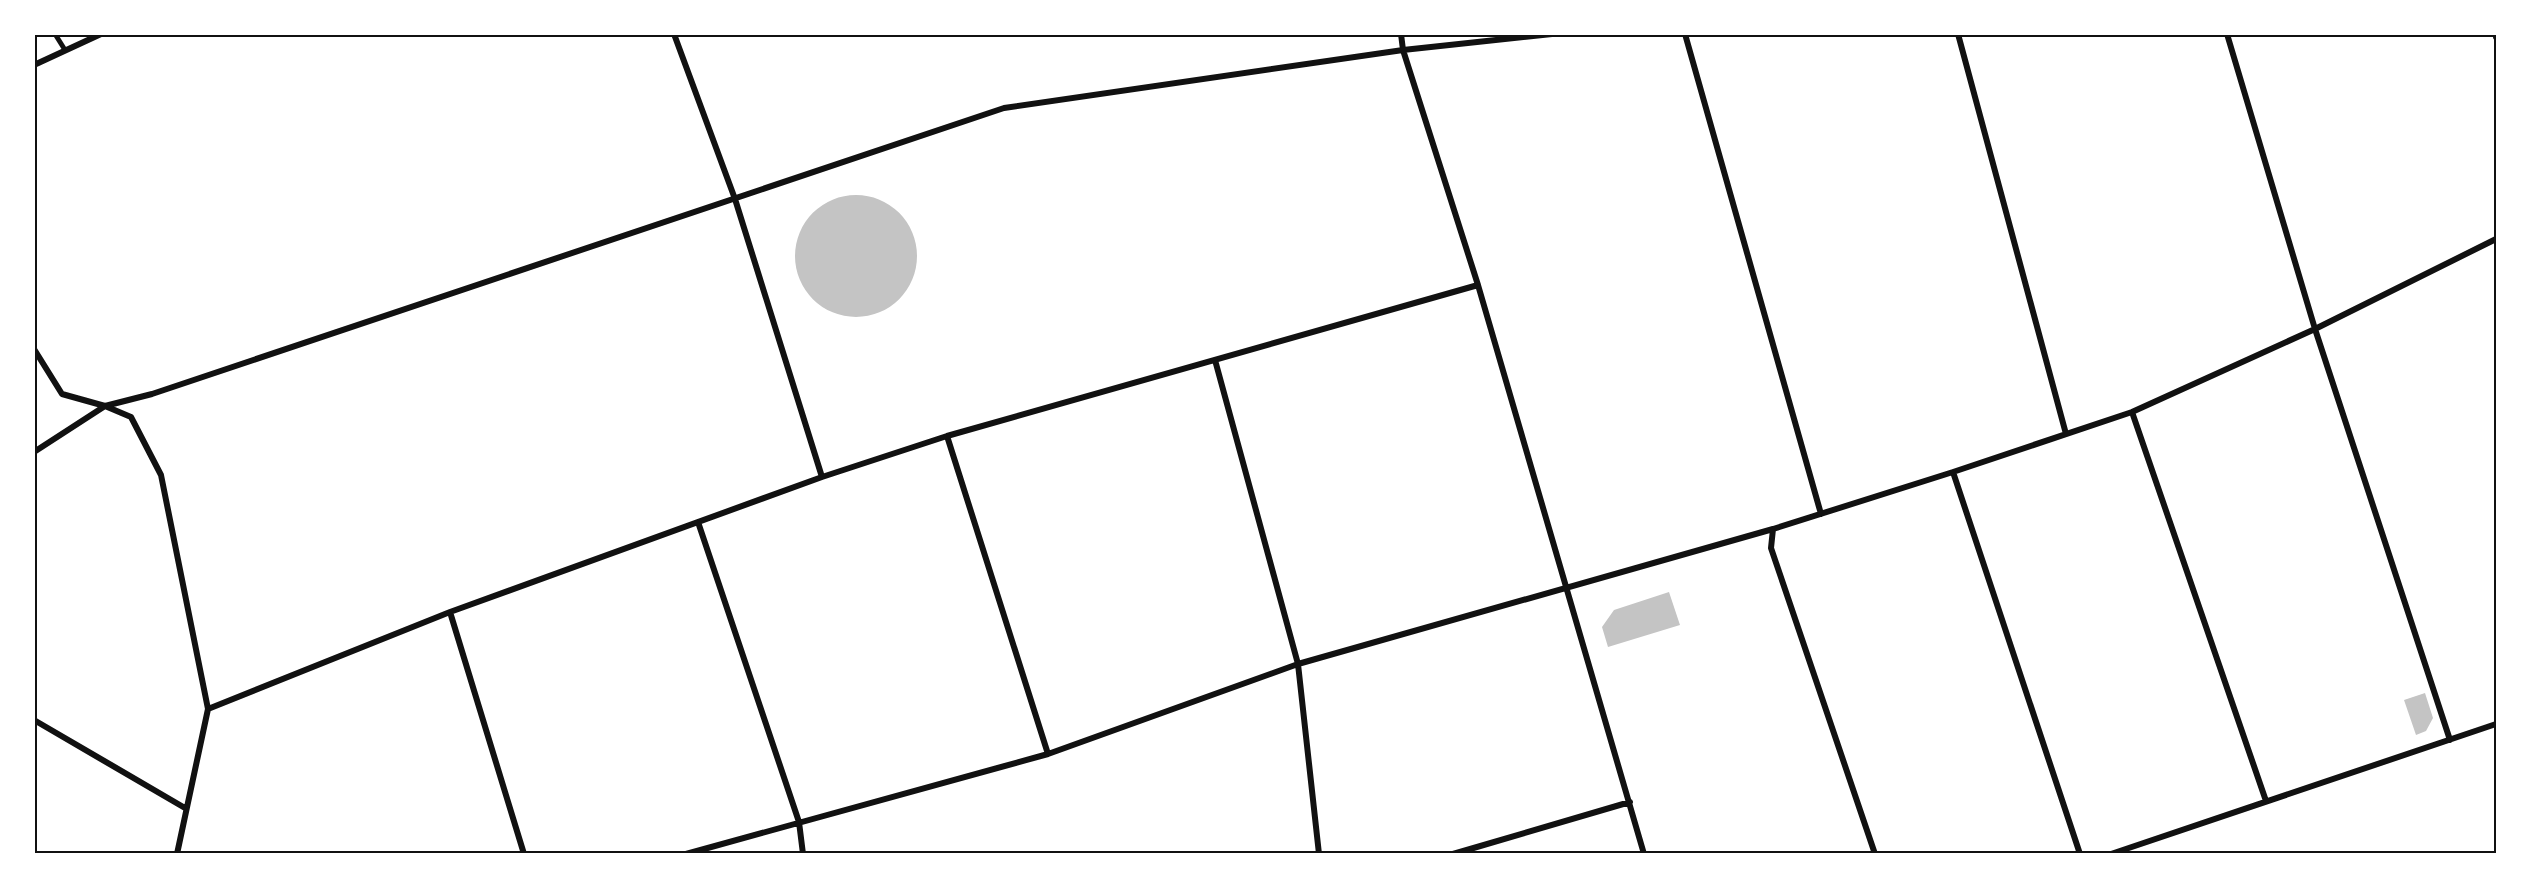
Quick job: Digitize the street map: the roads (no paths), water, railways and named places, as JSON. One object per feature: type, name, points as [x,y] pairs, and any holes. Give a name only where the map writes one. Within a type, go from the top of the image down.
[{"type":"street","points":[[55,34],[65,50]]},
{"type":"street","points":[[34,65],[101,34]]},
{"type":"street","points":[[674,34],[735,199],[822,477]]},
{"type":"street","points":[[1401,34],[1403,50],[1478,285],[1644,854]]},
{"type":"street","points":[[34,452],[105,406],[152,394],[1004,108],[1403,50],[1552,34]]},
{"type":"street","points":[[1685,34],[1821,514]]},
{"type":"street","points":[[1958,34],[2066,434]]},
{"type":"street","points":[[2227,34],[2315,329],[2450,740]]},
{"type":"street","points":[[686,854],[1048,754],[1298,664],[1773,529],[2132,412],[2315,329],[2496,239]]},
{"type":"street","points":[[208,710],[450,612],[822,477],[948,436],[1478,285]]},
{"type":"street","points":[[34,350],[62,394],[105,406],[131,417],[161,475],[208,710],[185,808],[177,854]]},
{"type":"street","points":[[1215,360],[1298,664],[1319,854]]},
{"type":"street","points":[[2132,412],[2266,801]]},
{"type":"street","points":[[948,436],[1048,754]]},
{"type":"street","points":[[1953,472],[2080,854]]},
{"type":"street","points":[[698,522],[799,822],[803,854]]},
{"type":"street","points":[[1773,529],[1771,548],[1875,854]]},
{"type":"street","points":[[450,612],[524,854]]},
{"type":"street","points":[[34,720],[185,808]]},
{"type":"street","points":[[2111,854],[2496,724]]},
{"type":"street","points":[[1453,854],[1630,802]]}]
